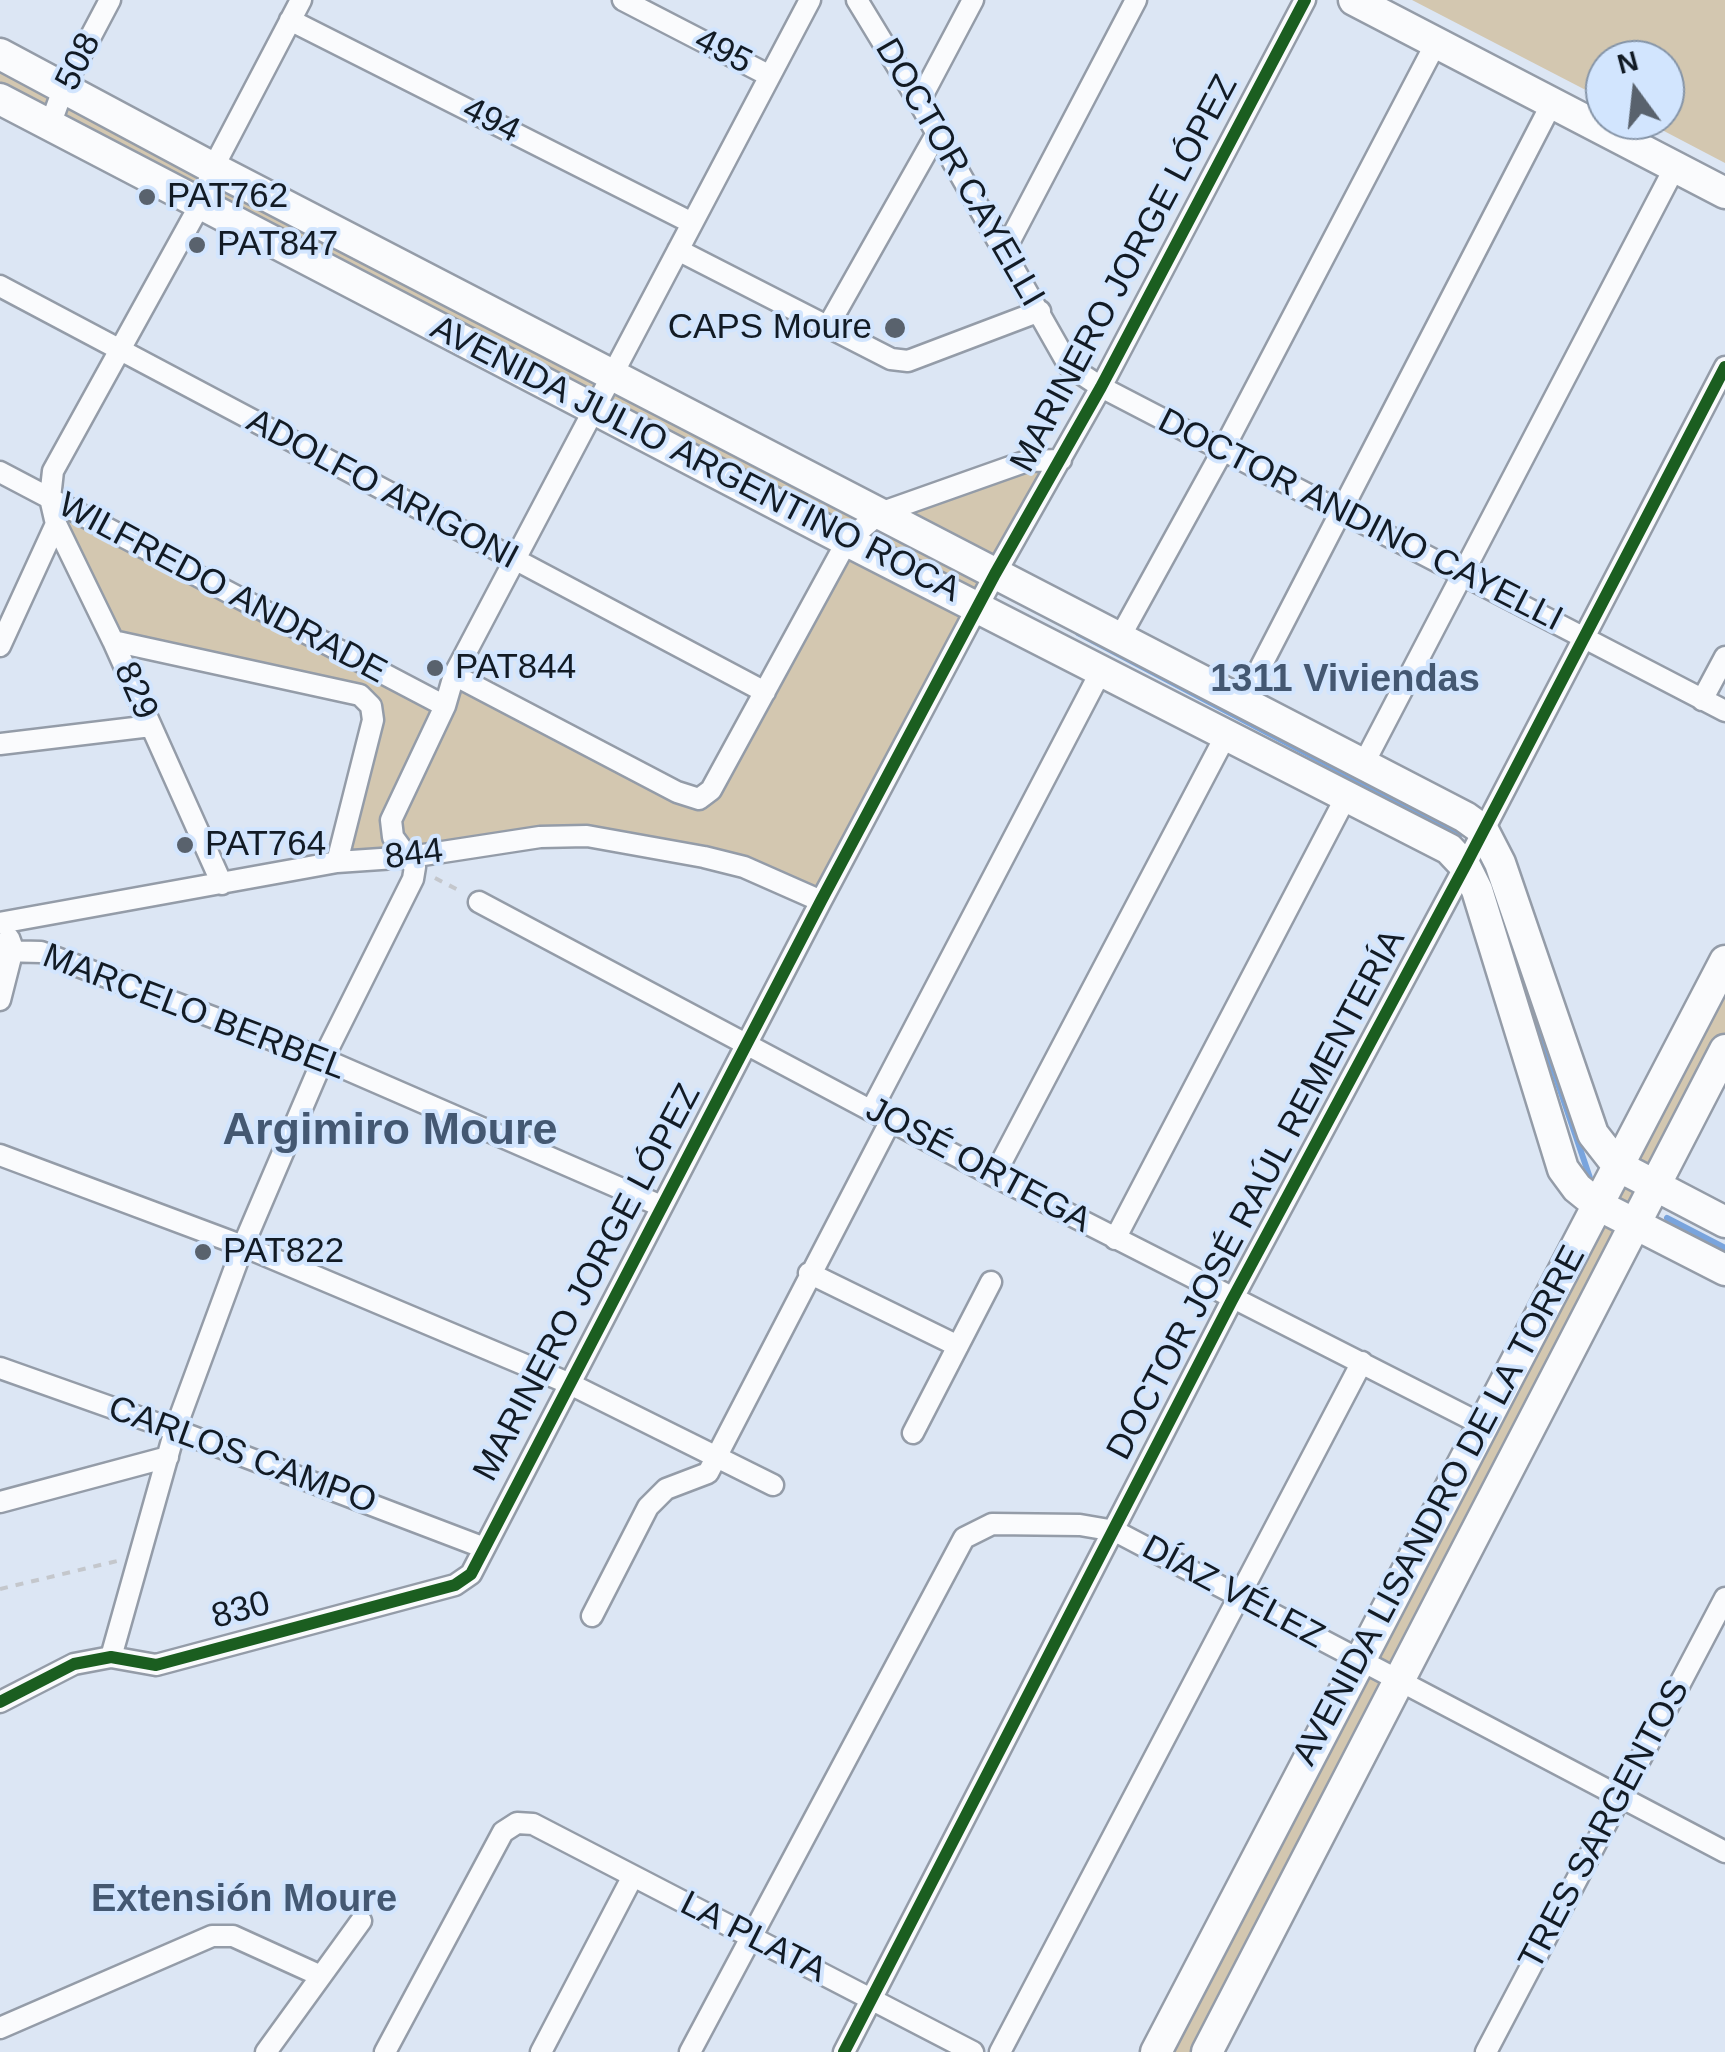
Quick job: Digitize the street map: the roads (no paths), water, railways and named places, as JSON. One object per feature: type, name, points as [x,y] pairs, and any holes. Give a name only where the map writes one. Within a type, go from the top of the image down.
[{"type":"main road","points":[[1354,0],[1725,193]]},
{"type":"main road","name":"AVENIDA JULIO ARGENTINO ROCA","points":[[0,54],[1364,763],[1465,816],[1483,830]]},
{"type":"main road","name":"AVENIDA JULIO ARGENTINO ROCA","points":[[0,99],[847,542],[1449,849],[1465,866]]},
{"type":"main road","points":[[1483,830],[1500,863],[1594,1134],[1618,1166],[1725,1222]]},
{"type":"main road","points":[[1465,866],[1477,890],[1563,1169],[1577,1188],[1598,1205],[1725,1270]]},
{"type":"main road","name":"AVENIDA LISANDRO DE LA TORRE","points":[[1156,2052],[1725,961]]},
{"type":"main road","name":"AVENIDA LISANDRO DE LA TORRE","points":[[1206,2052],[1725,1050]]},
{"type":"street","name":"508","points":[[50,125],[64,88],[110,0]]},
{"type":"street","points":[[50,498],[54,471],[201,203],[213,168],[300,0]]},
{"type":"street","name":"495","points":[[623,0],[770,76]]},
{"type":"street","points":[[111,1657],[176,1430],[243,1246],[323,1060],[412,879],[413,862],[393,837],[391,820],[445,706],[454,675],[810,0]]},
{"type":"street","name":"DOCTOR CAYELLI","points":[[857,0],[920,102],[1069,366],[1101,387]]},
{"type":"street","points":[[920,102],[973,0]]},
{"type":"street","points":[[1004,250],[1136,0]]},
{"type":"street","name":"MARINERO JORGE LÓPEZ","points":[[482,1547],[821,901],[995,574],[1101,387],[1305,0]]},
{"type":"street","name":"494","points":[[290,20],[692,223]]},
{"type":"street","points":[[1120,637],[1223,450],[1436,43]]},
{"type":"street","points":[[1244,701],[1552,103]]},
{"type":"street","points":[[828,326],[937,133]]},
{"type":"street","points":[[1364,763],[1675,167]]},
{"type":"street","points":[[678,250],[891,359],[908,361],[1040,311]]},
{"type":"street","name":"ADOLFO ARIGONI","points":[[0,286],[765,692]]},
{"type":"street","name":"DOCTOR JOSÉ RAÚL REMENTERÍA","points":[[844,2052],[1232,1300],[1465,866],[1725,367]]},
{"type":"street","name":"DOCTOR ANDINO CAYELLI","points":[[1101,387],[1725,712]]},
{"type":"street","points":[[454,675],[677,792],[699,799],[711,790],[847,542],[880,513],[1027,461],[1061,460]]},
{"type":"street","name":"WILFREDO ANDRADE","points":[[0,472],[445,706]]},
{"type":"street","name":"829","points":[[50,498],[56,524],[113,640],[222,884]]},
{"type":"street","points":[[0,646],[56,524]]},
{"type":"street","points":[[113,640],[360,695],[371,706],[373,720],[337,862]]},
{"type":"street","points":[[1702,700],[1725,656]]},
{"type":"street","points":[[872,1108],[1101,671]]},
{"type":"street","points":[[0,744],[151,726]]},
{"type":"street","points":[[994,1176],[1226,735]]},
{"type":"street","points":[[1115,1239],[1346,796]]},
{"type":"street","name":"844","points":[[2,922],[337,862],[413,862],[540,837],[587,836],[744,866],[821,901]]},
{"type":"street","name":"JOSÉ ORTEGA","points":[[479,902],[1232,1300],[1481,1424]]},
{"type":"street","points":[[0,1000],[7,950],[2,922]]},
{"type":"street","name":"MARCELO BERBEL","points":[[7,950],[41,952],[323,1060],[661,1206]]},
{"type":"street","points":[[592,1616],[648,1507],[666,1489],[708,1474],[891,1120]]},
{"type":"street","points":[[0,1154],[243,1246],[568,1383],[773,1485]]},
{"type":"street","points":[[810,1273],[958,1346]]},
{"type":"street","points":[[913,1433],[991,1282]]},
{"type":"street","points":[[1000,2052],[1362,1362]]},
{"type":"street","name":"CARLOS CAMPO","points":[[0,1368],[176,1430],[482,1547]]},
{"type":"street","points":[[0,1502],[168,1456]]},
{"type":"street","name":"DÍAZ VÉLEZ","points":[[750,1937],[964,1538],[992,1524],[1080,1526],[1115,1531],[1725,1852]]},
{"type":"street","name":"830","points":[[0,1702],[74,1664],[111,1657],[156,1665],[454,1585],[471,1574],[482,1547]]},
{"type":"street","name":"TRES SARGENTOS","points":[[1486,2052],[1725,1598]]},
{"type":"street","name":"LA PLATA","points":[[385,2052],[503,1832],[517,1823],[533,1824],[973,2052]]},
{"type":"street","points":[[541,2052],[633,1876]]},
{"type":"street","points":[[266,2052],[360,1921]]},
{"type":"street","points":[[0,2028],[212,1936],[234,1936],[321,1976]]},
{"type":"street","points":[[690,2052],[750,1937]]},
{"type":"waterway","points":[[1078,633],[1460,834]]},
{"type":"waterway","points":[[1482,861],[1490,883]]},
{"type":"waterway","points":[[1497,904],[1590,1178]]},
{"type":"waterway","points":[[1667,1218],[1725,1248]]},
{"type":"place","name":"PAT762","points":[[147,197]]},
{"type":"place","name":"PAT847","points":[[197,245]]},
{"type":"place","name":"CAPS Moure","points":[[895,328]]},
{"type":"place","name":"PAT844","points":[[435,668]]},
{"type":"place","name":"PAT764","points":[[185,845]]},
{"type":"place","name":"PAT822","points":[[203,1252]]},
{"type":"district","name":"1311 Viviendas","points":[[1345,681]]},
{"type":"district","name":"Argimiro Moure","points":[[390,1132]]},
{"type":"district","name":"Extensión Moure","points":[[244,1901]]}]
